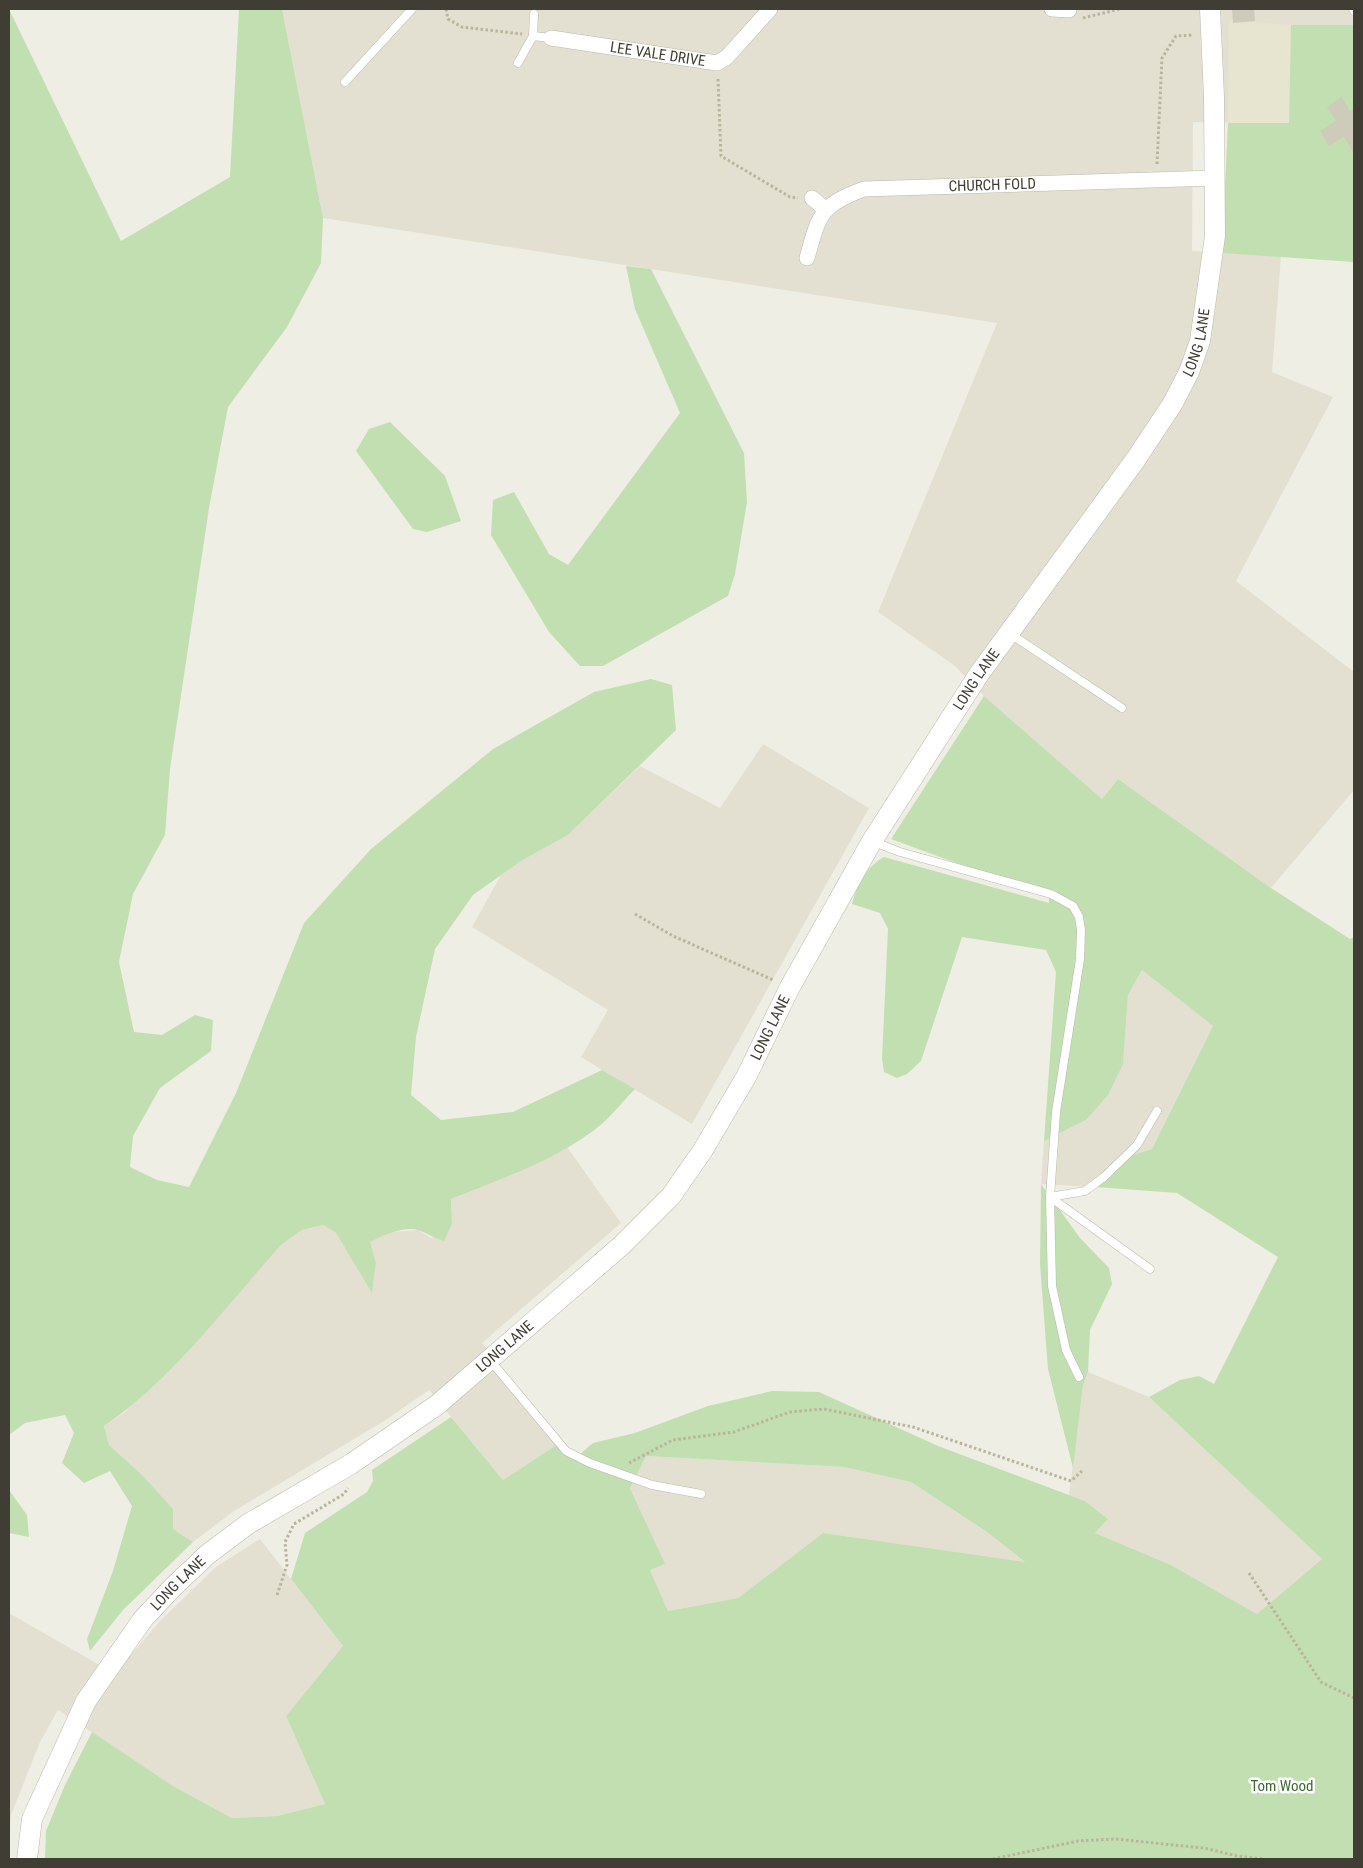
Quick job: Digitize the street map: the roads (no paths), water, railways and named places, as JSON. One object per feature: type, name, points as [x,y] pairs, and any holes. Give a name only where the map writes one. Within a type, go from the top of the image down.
[{"type":"street","name":"LEE VALE DRIVE","points":[[551,38],[717,63],[727,57],[770,9]]},
{"type":"street","points":[[1052,9],[1069,10]]},
{"type":"street","name":"LONG LANE","points":[[27,1859],[32,1819],[86,1701],[143,1619],[208,1554],[248,1524],[351,1464],[436,1405],[622,1245],[671,1196],[703,1150],[746,1077],[790,987],[872,841],[979,674],[1136,459],[1173,403],[1189,372],[1200,341],[1209,290],[1215,236],[1216,178],[1210,9]]},
{"type":"street","name":"CHURCH FOLD","points":[[825,209],[846,195],[864,189],[1216,178]]},
{"type":"street","points":[[807,258],[815,229],[825,209],[812,198]]},
{"type":"lane","points":[[345,82],[412,9]]},
{"type":"lane","points":[[518,63],[533,36],[534,14]]},
{"type":"lane","points":[[533,36],[551,38]]},
{"type":"lane","points":[[1009,632],[1122,708]]},
{"type":"lane","points":[[872,841],[900,852],[1051,894],[1073,906],[1079,917],[1080,959],[1056,1112],[1050,1197],[1052,1286],[1066,1350],[1079,1377]]},
{"type":"lane","points":[[1050,1197],[1085,1191],[1104,1177],[1137,1145],[1157,1111]]},
{"type":"lane","points":[[1050,1197],[1150,1269]]},
{"type":"lane","points":[[489,1359],[566,1451],[590,1463],[652,1485],[701,1494]]},
{"type":"park label","name":"Tom Wood","points":[[1282,1786]]}]
